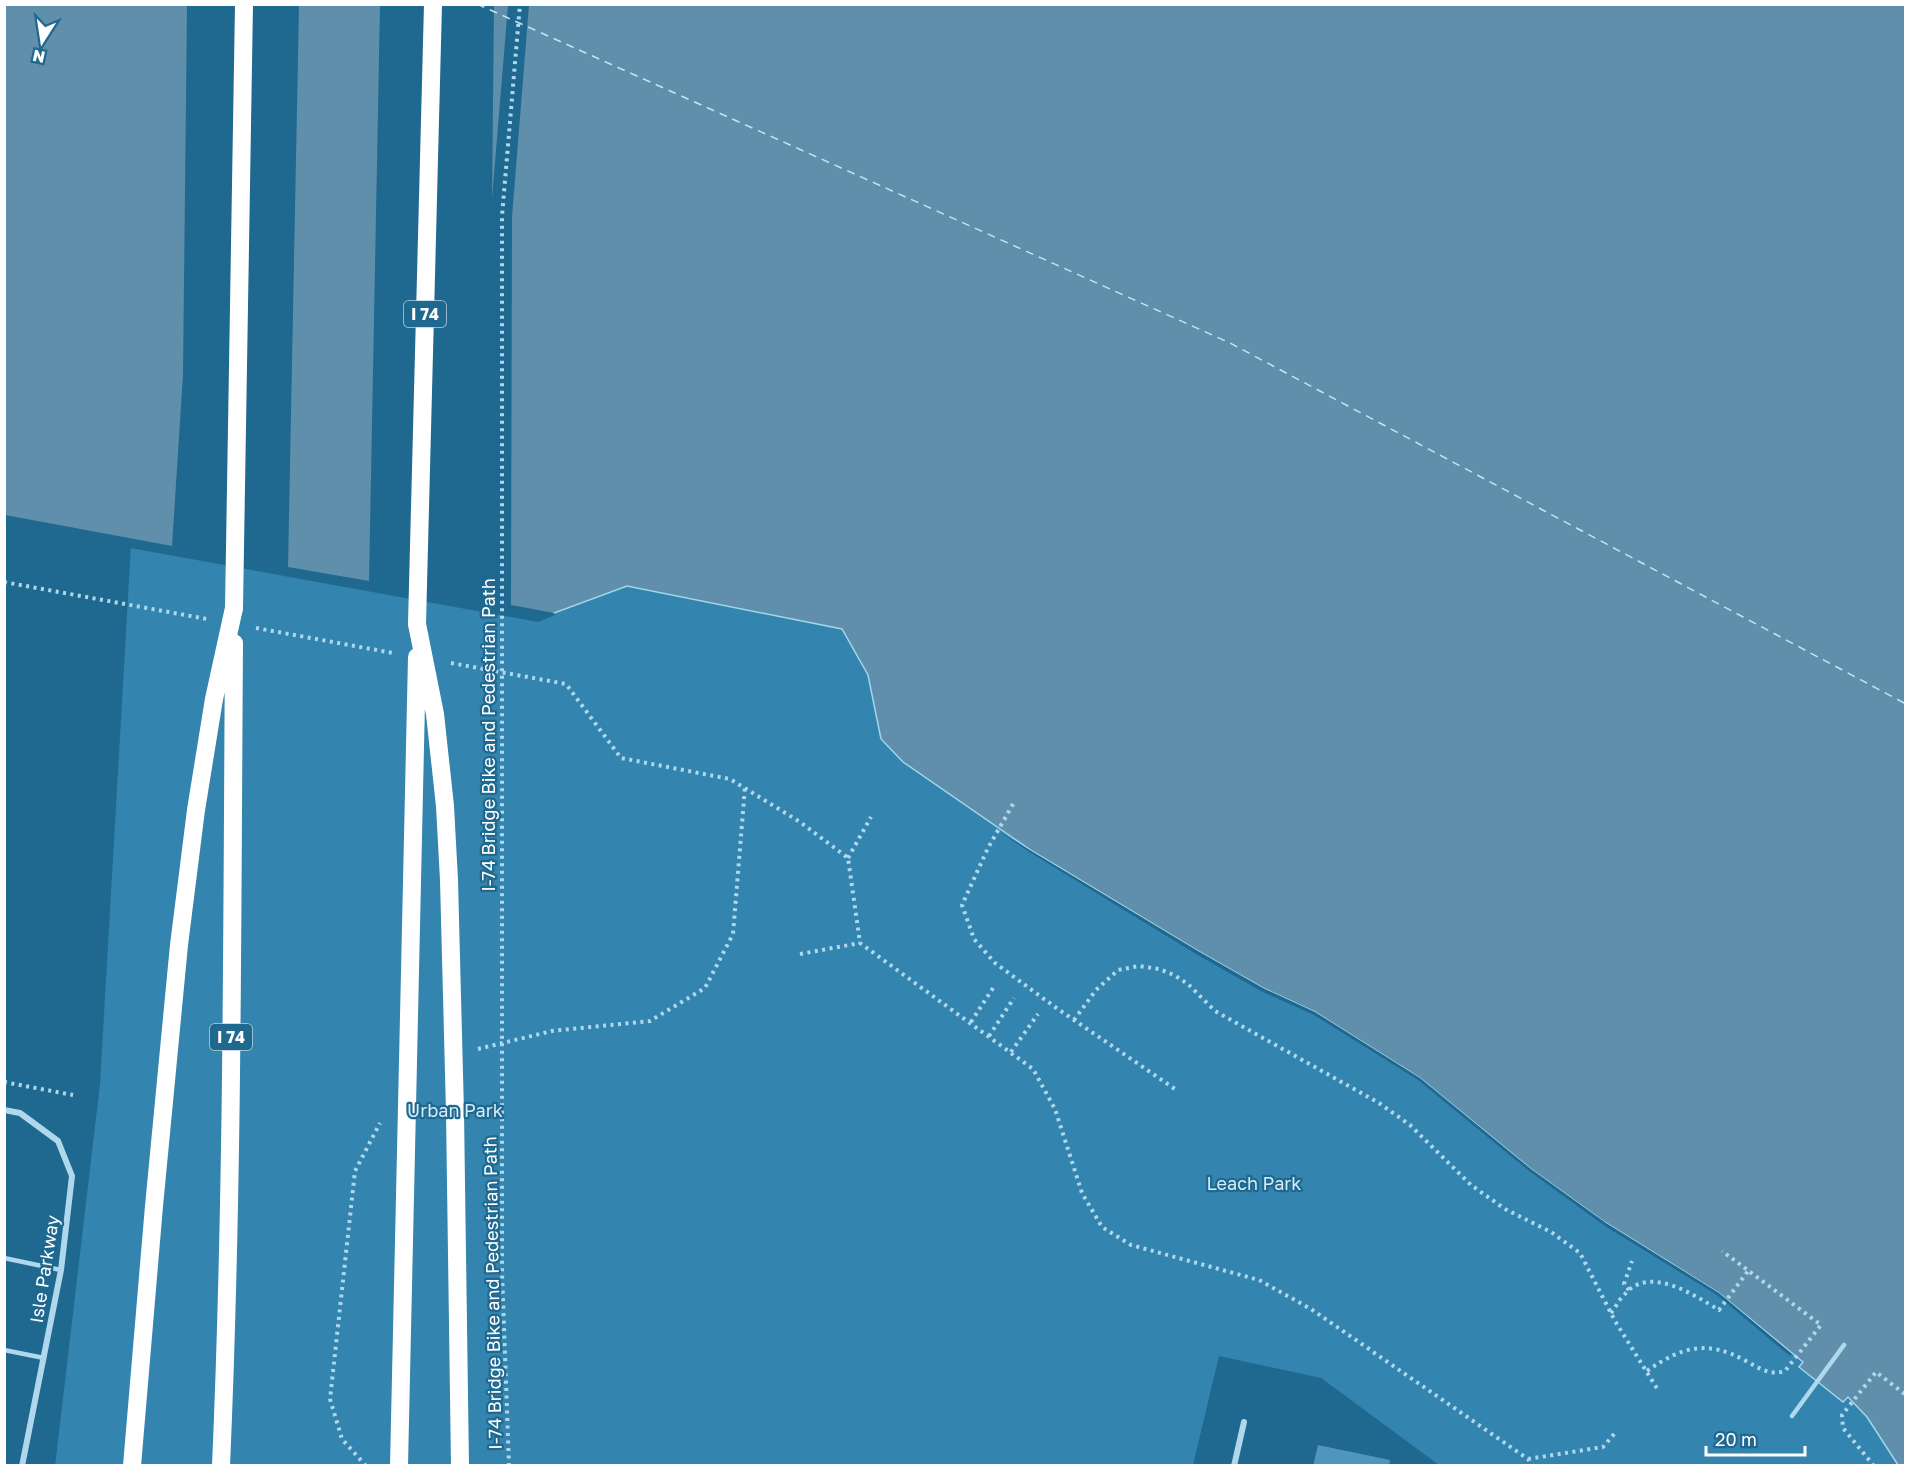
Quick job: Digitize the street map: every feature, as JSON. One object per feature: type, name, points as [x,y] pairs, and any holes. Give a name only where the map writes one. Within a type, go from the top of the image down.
[{"type":"highway","name":"I 74","points":[[221,1466],[230,1119],[234,608],[244,4]]},
{"type":"highway","name":"I 74","points":[[399,1466],[433,4]]},
{"type":"highway","points":[[132,1466],[154,1206],[182,922],[196,810],[214,699],[234,608]]},
{"type":"highway","points":[[417,624],[435,714],[445,806],[449,880],[455,1101],[460,1466]]},
{"type":"street","name":"Isle Parkway","points":[[4,1110],[20,1113],[58,1141],[72,1176],[61,1270],[22,1466]]},
{"type":"street","points":[[1234,1466],[1245,1422]]},
{"type":"lane","points":[[4,1258],[61,1270]]},
{"type":"lane","points":[[1792,1416],[1844,1345]]},
{"type":"lane","points":[[4,1350],[44,1358]]},
{"type":"path","name":"I-74 Bridge Bike and Pedestrian Path","points":[[509,1466],[502,1260],[501,216],[520,4]]},
{"type":"path","points":[[4,582],[215,620]]},
{"type":"path","points":[[250,627],[403,654]]},
{"type":"path","points":[[449,663],[567,684],[621,758],[730,779],[800,822],[848,858]]},
{"type":"path","points":[[473,1051],[552,1031],[650,1021],[705,988],[733,934],[745,787]]},
{"type":"path","points":[[1013,804],[988,848],[962,904],[974,939],[995,963],[1175,1089]]},
{"type":"path","points":[[860,943],[848,858],[872,817]]},
{"type":"path","points":[[800,954],[860,943],[1033,1069],[1055,1108],[1082,1193],[1102,1227],[1131,1245],[1259,1280],[1311,1309],[1528,1459],[1533,1466]]},
{"type":"path","points":[[1074,1020],[1096,990],[1118,970],[1139,966],[1159,969],[1188,984],[1215,1011],[1379,1103],[1410,1125],[1471,1185],[1505,1209],[1551,1232],[1580,1252],[1611,1313],[1658,1390]]},
{"type":"path","points":[[971,1022],[995,985]]},
{"type":"path","points":[[989,1036],[1014,998]]},
{"type":"path","points":[[1011,1052],[1038,1014]]},
{"type":"path","points":[[4,1082],[73,1095]]},
{"type":"path","points":[[366,1466],[342,1439],[330,1399],[355,1171],[384,1114]]},
{"type":"path","points":[[1646,1372],[1676,1353],[1702,1347],[1731,1353],[1777,1374],[1785,1371],[1821,1325],[1722,1251]]},
{"type":"path","points":[[1629,1290],[1624,1284],[1632,1261]]},
{"type":"path","points":[[1611,1313],[1625,1293],[1637,1285],[1648,1282],[1660,1283],[1695,1295],[1719,1310],[1748,1271]]},
{"type":"path","points":[[1874,1466],[1849,1438],[1843,1428],[1842,1416],[1876,1372],[1905,1395]]},
{"type":"path","points":[[1528,1459],[1603,1447],[1615,1432]]},
{"type":"green space","name":"Urban Park","points":[[131,545],[538,619],[627,586],[842,629],[868,675],[881,739],[903,762],[1032,851],[1068,872],[1014,764],[1662,1258],[1719,1293],[1803,1362],[1799,1367],[1843,1401],[1847,1396],[1867,1417],[1898,1465],[1439,1465],[1321,1378],[1219,1356],[1193,1465],[55,1466],[100,1084]]},
{"type":"shaded area","points":[[4,5],[1905,5],[1905,1465],[1898,1465],[1867,1417],[1848,1397],[1843,1402],[1799,1367],[1803,1362],[1719,1293],[1606,1223],[1531,1169],[1420,1078],[1315,1012],[1263,988],[1032,851],[903,762],[881,739],[868,675],[842,629],[627,586],[538,619],[5,522]]},
{"type":"pier","points":[[187,5],[299,5],[288,567],[369,581],[380,5],[494,5],[492,199],[508,5],[529,5],[512,217],[511,605],[555,615],[538,622],[4,525],[5,515],[172,546],[183,375]]},
{"type":"pier","points":[[998,831],[1198,951],[1263,988],[1315,1012],[1420,1078],[1531,1169],[1606,1223],[1719,1293],[1792,1354],[1790,1356],[1717,1295],[1605,1226],[1529,1171],[1418,1080],[1314,1015],[1261,991],[1196,954]]},
{"type":"building","points":[[1318,1445],[1390,1460],[1389,1466],[1313,1466]]},
{"type":"ferry route","points":[[477,4],[1230,343],[1906,704]]},
{"type":"park label","name":"Leach Park","points":[[1254,1183]]}]
